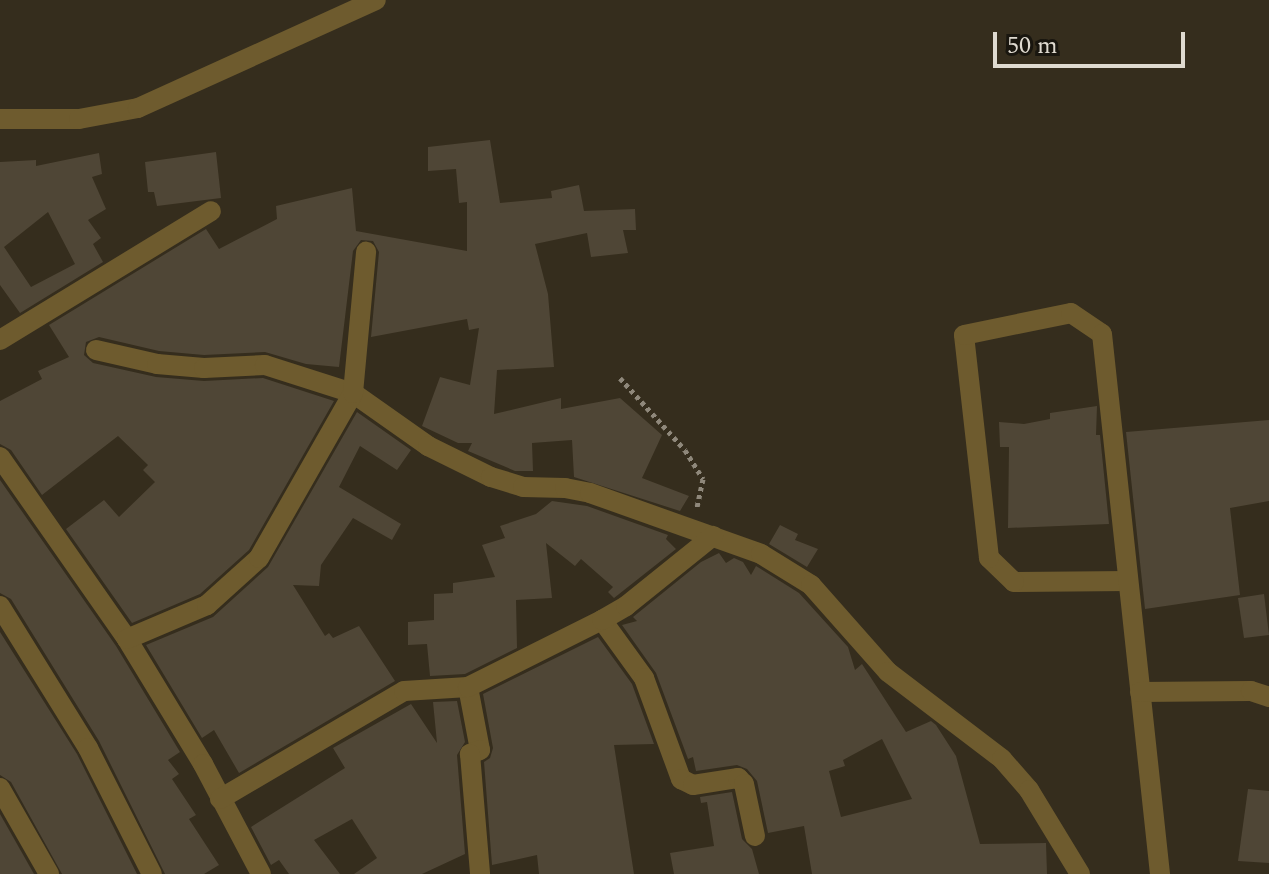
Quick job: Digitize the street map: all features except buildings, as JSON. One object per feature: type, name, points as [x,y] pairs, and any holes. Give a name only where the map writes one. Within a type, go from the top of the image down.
[{"type":"street","points":[[0,119],[79,119],[138,108],[376,0]]},
{"type":"street","points":[[0,340],[211,211]]},
{"type":"street","points":[[127,639],[207,605],[259,558],[353,393],[366,252]]},
{"type":"street","points":[[1128,581],[1014,582],[989,558],[964,335],[1071,313],[1102,334],[1160,874]]},
{"type":"street","points":[[96,350],[157,364],[204,368],[265,365],[353,393],[428,446],[491,477],[523,487],[565,488],[590,493],[761,554],[811,585],[888,672],[1002,759],[1029,790],[1080,874]]},
{"type":"street","points":[[0,457],[17,487],[127,639],[261,874]]},
{"type":"street","points":[[220,799],[404,691],[468,687],[602,620],[626,606],[713,536]]},
{"type":"street","points":[[0,606],[88,748],[152,874]]},
{"type":"street","points":[[602,620],[644,678],[681,779],[693,785],[738,778],[744,784],[755,836]]},
{"type":"street","points":[[468,687],[480,750],[470,754],[480,874]]},
{"type":"street","points":[[1140,692],[1263,690]]},
{"type":"street","points":[[0,788],[49,874]]},
{"type":"path","points":[[620,378],[685,450],[703,479],[700,500],[689,528]]}]
